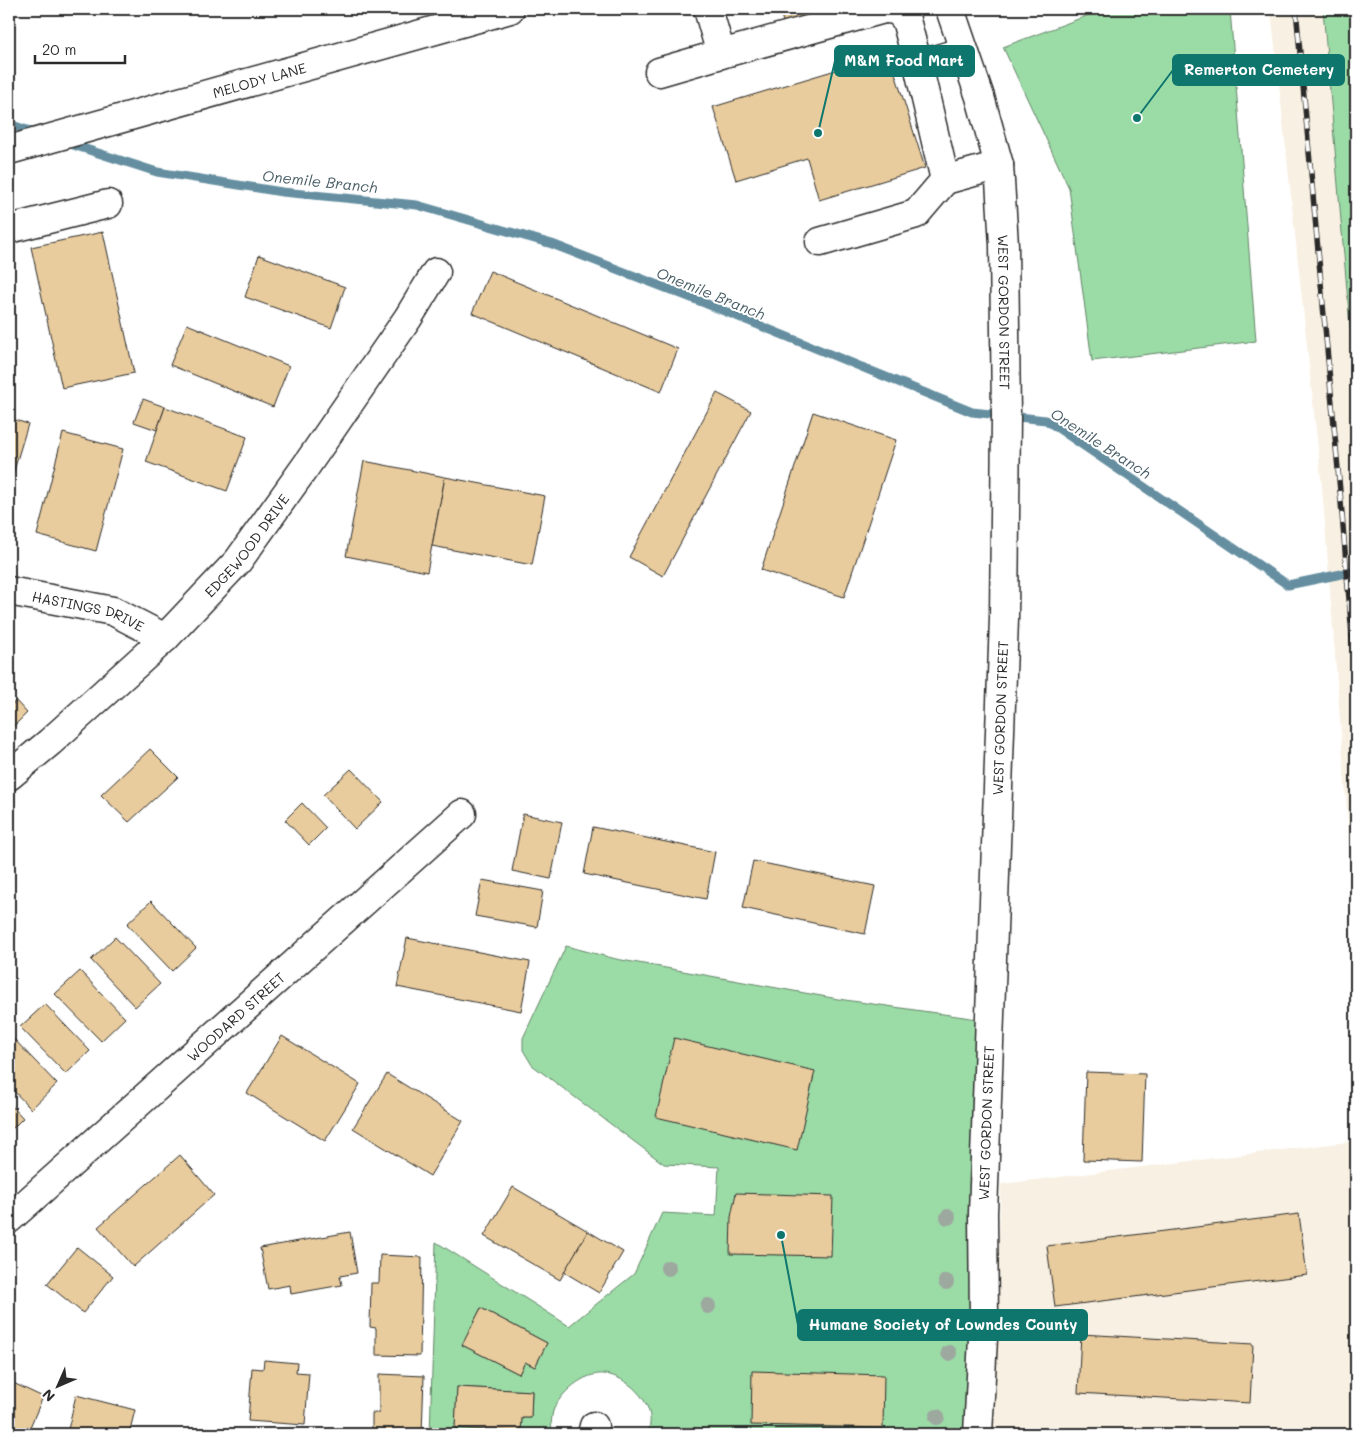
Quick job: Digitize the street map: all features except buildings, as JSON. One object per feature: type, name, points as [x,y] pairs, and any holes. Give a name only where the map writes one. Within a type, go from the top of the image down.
[{"type":"street","name":"MELODY LANE","points":[[9,150],[510,9]]},
{"type":"street","points":[[708,9],[721,54]]},
{"type":"street","points":[[659,72],[855,13],[886,9],[897,10],[906,20],[944,180]]},
{"type":"street","name":"WEST GORDON STREET","points":[[950,9],[980,97],[999,165],[1004,245],[1006,416],[1004,609],[983,1205],[984,1319],[978,1434]]},
{"type":"street","points":[[918,65],[964,51]]},
{"type":"street","points":[[820,242],[916,214],[944,180],[999,165]]},
{"type":"street","points":[[9,229],[108,204]]},
{"type":"street","name":"EDGEWOOD DRIVE","points":[[9,776],[50,742],[165,638],[238,561],[335,425],[408,318],[436,272]]},
{"type":"street","name":"HASTINGS DRIVE","points":[[9,592],[113,611],[165,638]]},
{"type":"street","name":"WOODARD STREET","points":[[9,1219],[462,814]]},
{"type":"shaded area","points":[[1271,9],[1323,9],[1356,404],[1356,927],[1322,486]]},
{"type":"shaded area","points":[[1356,1141],[1356,1434],[992,1434],[1001,1184]]},
{"type":"green space","points":[[1105,9],[1230,9],[1256,341],[1092,361],[1069,188],[1003,47]]},
{"type":"green space","points":[[1323,9],[1356,9],[1356,404],[1353,361]]},
{"type":"green space","points":[[566,946],[616,959],[838,999],[978,1019],[967,1434],[704,1434],[704,1430],[667,1431],[668,1434],[645,1434],[650,1425],[650,1415],[637,1391],[621,1379],[604,1374],[596,1374],[581,1380],[561,1397],[552,1413],[552,1434],[430,1434],[436,1242],[569,1326],[634,1274],[662,1213],[716,1216],[719,1167],[664,1164],[532,1065],[523,1050],[523,1038]],"holes":[[[481,1308],[547,1343],[535,1367],[525,1362],[519,1374],[462,1345]],[[457,1387],[532,1391],[531,1418],[522,1418],[521,1432],[455,1428]]]},
{"type":"waterway","name":"Onemile Branch","points":[[9,124],[39,134]]},
{"type":"waterway","name":"Onemile Branch","points":[[64,142],[157,172],[282,192],[417,205],[552,244],[702,302],[972,412],[1046,420],[1288,585],[1356,571]]},
{"type":"railway","points":[[1296,9],[1356,684]]},
{"type":"place","name":"Remerton Cemetery","points":[[1137,118]]},
{"type":"place","name":"M&M Food Mart","points":[[818,133]]},
{"type":"place","name":"Humane Society of Lowndes County","points":[[781,1235]]}]
